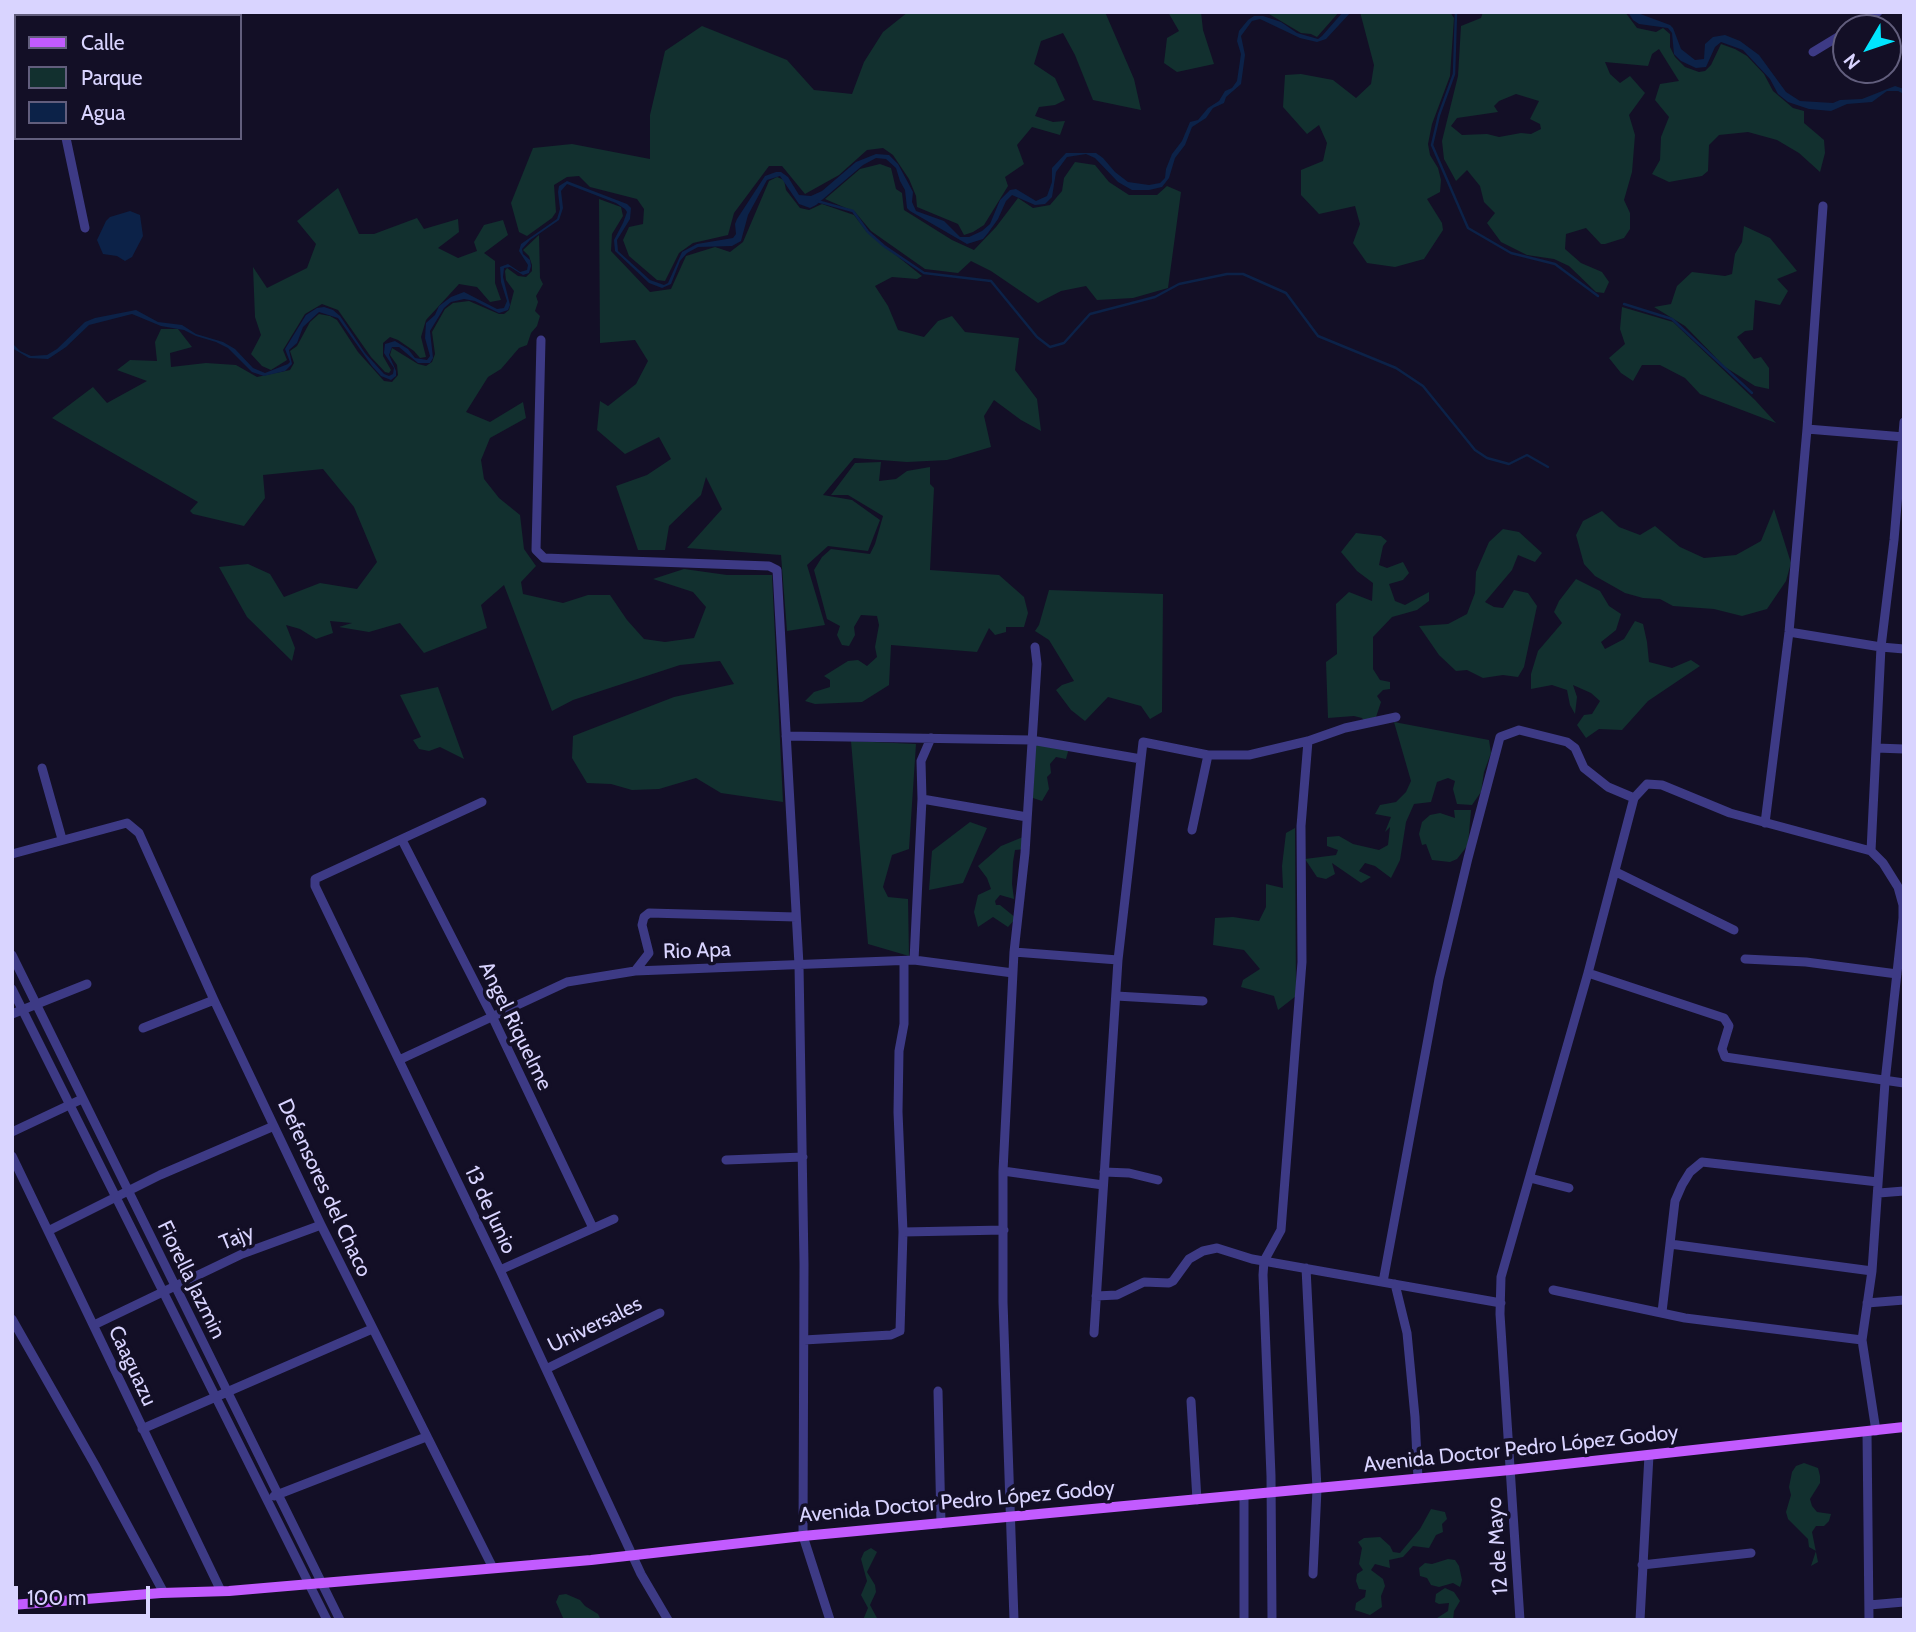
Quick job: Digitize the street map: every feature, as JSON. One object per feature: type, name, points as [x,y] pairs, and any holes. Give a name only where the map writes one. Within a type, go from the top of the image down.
[{"type":"main road","name":"Avenida Doctor Pedro López Godoy","points":[[12,1605],[221,1591],[633,1556],[803,1536],[1510,1470],[1904,1427]]},
{"type":"street","points":[[1813,52],[1832,40]]},
{"type":"street","points":[[66,140],[85,228]]},
{"type":"street","points":[[1765,823],[1789,632],[1823,206]]},
{"type":"street","points":[[541,340],[536,550],[544,558],[774,567],[777,570],[799,965],[803,1157],[803,1536],[830,1620]]},
{"type":"street","points":[[1871,851],[1881,647],[1899,540],[1904,422]]},
{"type":"street","points":[[1807,429],[1903,437]]},
{"type":"street","points":[[1789,632],[1904,649]]},
{"type":"street","points":[[1014,1620],[1009,1518],[1003,1171],[1014,952],[1026,853],[1037,664],[1035,647]]},
{"type":"street","points":[[1094,1333],[1118,960],[1143,742],[1208,755],[1250,755],[1308,741],[1345,727],[1396,717]]},
{"type":"street","points":[[1383,1282],[1439,979],[1500,737],[1519,730],[1567,742],[1575,748],[1584,768],[1608,787],[1634,797],[1639,790],[1654,783],[1683,792],[1730,813],[1871,851],[1884,863],[1898,887],[1903,905],[1885,1082],[1872,1271],[1862,1340],[1871,1431],[1869,1620]]},
{"type":"street","points":[[786,736],[1031,740],[1141,759]]},
{"type":"street","points":[[914,960],[922,799],[921,761],[931,738]]},
{"type":"street","points":[[1272,1620],[1264,1261],[1281,1230],[1301,962],[1301,826],[1308,741]]},
{"type":"street","points":[[1876,748],[1904,749]]},
{"type":"street","points":[[1192,830],[1208,755]]},
{"type":"street","points":[[12,855],[62,839],[42,768]]},
{"type":"street","name":"12 de Mayo","points":[[1520,1620],[1500,1303],[1501,1277],[1616,872],[1634,797]]},
{"type":"street","points":[[922,799],[1027,817]]},
{"type":"street","points":[[402,840],[482,802]]},
{"type":"street","name":"Defensores del Chaco","points":[[62,839],[127,823],[139,833],[214,1000],[321,1225],[493,1568]]},
{"type":"street","name":"13 de Junio","points":[[402,840],[315,879],[317,892],[500,1270],[633,1556],[668,1620]]},
{"type":"street","name":"Angel Riquelme","points":[[402,840],[492,1016],[593,1228]]},
{"type":"street","points":[[1616,872],[1734,930]]},
{"type":"street","points":[[635,971],[649,953],[642,925],[644,917],[649,913],[796,918]]},
{"type":"street","points":[[1014,952],[1118,960]]},
{"type":"street","name":"Fiorella Jazmin","points":[[12,956],[340,1620]]},
{"type":"street","points":[[1745,959],[1806,962],[1897,974]]},
{"type":"street","name":"Rio Apa","points":[[399,1060],[567,982],[635,971],[914,960],[1013,973]]},
{"type":"street","points":[[804,1339],[891,1335],[900,1331],[903,1232],[898,1112],[899,1051],[904,1024],[904,962]]},
{"type":"street","points":[[1588,973],[1724,1018],[1729,1027],[1722,1049],[1725,1057],[1904,1083]]},
{"type":"street","points":[[12,1014],[87,984]]},
{"type":"street","name":"Fiorella Jazmin","points":[[12,989],[327,1620]]},
{"type":"street","points":[[1116,996],[1203,1001]]},
{"type":"street","points":[[143,1028],[214,1000]]},
{"type":"street","points":[[12,1132],[82,1099]]},
{"type":"street","points":[[48,1231],[114,1196],[274,1126]]},
{"type":"street","name":"Caaguazu","points":[[12,1156],[221,1591]]},
{"type":"street","points":[[726,1160],[803,1157]]},
{"type":"street","points":[[1662,1311],[1675,1201],[1690,1172],[1702,1162],[1904,1191]]},
{"type":"street","points":[[1003,1171],[1103,1185]]},
{"type":"street","points":[[1104,1172],[1129,1173],[1158,1180]]},
{"type":"street","points":[[1530,1178],[1569,1188]]},
{"type":"street","points":[[500,1270],[614,1219]]},
{"type":"street","name":"Tajy","points":[[94,1325],[242,1254],[321,1225]]},
{"type":"street","points":[[903,1232],[1003,1230]]},
{"type":"street","points":[[1670,1244],[1872,1271]]},
{"type":"street","points":[[1096,1296],[1117,1296],[1144,1282],[1174,1281],[1189,1259],[1203,1251],[1217,1248],[1264,1261],[1500,1303]]},
{"type":"street","points":[[1306,1268],[1317,1489],[1313,1574]]},
{"type":"street","points":[[1395,1284],[1407,1333],[1418,1479]]},
{"type":"street","points":[[1553,1290],[1685,1318],[1862,1340]]},
{"type":"street","points":[[1867,1303],[1904,1300]]},
{"type":"street","name":"Universales","points":[[546,1369],[660,1312]]},
{"type":"street","points":[[12,1319],[164,1593]]},
{"type":"street","points":[[142,1429],[372,1329]]},
{"type":"street","points":[[938,1391],[942,1524]]},
{"type":"street","points":[[1191,1401],[1197,1500]]},
{"type":"street","points":[[265,1499],[426,1437]]},
{"type":"street","points":[[1640,1620],[1649,1455]]},
{"type":"street","points":[[1244,1495],[1244,1620]]},
{"type":"street","points":[[1642,1565],[1751,1553]]},
{"type":"street","points":[[1869,1605],[1904,1602]]},
{"type":"green space","points":[[908,12],[1105,12],[1134,79],[1141,110],[1093,100],[1063,33],[1041,41],[1034,64],[1055,78],[1065,100],[1055,105],[1039,107],[1035,116],[1053,122],[1065,121],[1060,135],[1032,127],[1017,145],[1024,164],[1005,177],[1008,186],[984,225],[973,232],[964,235],[958,224],[917,207],[909,179],[893,155],[883,148],[867,150],[839,175],[805,194],[782,166],[769,166],[734,213],[728,235],[693,243],[679,253],[665,281],[657,280],[629,256],[623,240],[629,227],[643,224],[644,209],[637,199],[590,187],[579,176],[567,177],[554,185],[556,212],[552,218],[527,236],[519,232],[511,203],[533,148],[572,144],[650,159],[650,115],[665,51],[702,26],[787,60],[814,90],[852,94],[864,62],[883,32]]},
{"type":"green space","points":[[1168,12],[1201,12],[1203,30],[1214,64],[1177,72],[1164,63],[1167,38],[1179,31]]},
{"type":"green space","points":[[1339,12],[1317,37],[1301,33],[1269,14]]},
{"type":"green space","points":[[1360,12],[1450,12],[1454,18],[1450,76],[1432,124],[1428,144],[1441,180],[1440,192],[1427,199],[1442,223],[1443,230],[1424,259],[1395,267],[1367,263],[1353,243],[1360,224],[1355,206],[1319,214],[1301,195],[1301,170],[1323,161],[1327,143],[1319,125],[1307,134],[1283,107],[1285,75],[1301,74],[1333,80],[1356,98],[1371,84],[1374,65]]},
{"type":"green space","points":[[1483,12],[1625,12],[1637,28],[1656,32],[1663,28],[1670,34],[1670,47],[1675,57],[1685,67],[1699,72],[1705,71],[1711,65],[1721,44],[1735,49],[1747,56],[1764,74],[1773,91],[1793,108],[1804,111],[1804,123],[1824,140],[1825,153],[1820,172],[1799,153],[1777,140],[1748,132],[1719,135],[1709,145],[1708,171],[1702,176],[1669,182],[1652,174],[1660,160],[1661,137],[1669,117],[1655,100],[1660,84],[1679,81],[1659,49],[1652,54],[1648,66],[1605,62],[1610,74],[1620,83],[1630,76],[1645,93],[1629,115],[1635,135],[1632,172],[1624,200],[1630,213],[1630,229],[1624,238],[1605,244],[1601,244],[1586,228],[1566,234],[1565,249],[1581,263],[1602,272],[1609,282],[1604,293],[1596,292],[1569,266],[1554,259],[1527,255],[1501,242],[1487,223],[1495,213],[1484,202],[1480,186],[1467,170],[1456,181],[1444,159],[1442,141],[1458,76],[1461,26],[1481,18]],"holes":[[[1516,94],[1539,101],[1530,119],[1540,124],[1541,129],[1531,134],[1499,137],[1487,134],[1462,135],[1451,126],[1457,118],[1498,112],[1494,106]]]},
{"type":"green space","points":[[1075,162],[1095,165],[1109,182],[1129,195],[1157,195],[1167,186],[1181,192],[1168,288],[1133,298],[1097,300],[1086,286],[1061,291],[1038,303],[991,271],[971,261],[958,273],[925,269],[871,231],[855,212],[825,199],[860,169],[880,164],[891,168],[896,189],[902,193],[904,210],[952,240],[974,250],[1018,198],[1033,208],[1050,205],[1062,191],[1064,178]]},
{"type":"green space","points":[[777,177],[784,180],[786,190],[800,208],[809,210],[822,204],[854,215],[867,232],[922,276],[917,279],[892,277],[875,286],[888,306],[898,330],[924,337],[938,321],[952,316],[965,332],[1019,338],[1015,370],[1037,399],[1041,431],[994,400],[984,416],[991,447],[947,460],[907,462],[854,458],[823,495],[852,500],[880,520],[868,551],[828,546],[807,565],[825,625],[787,631],[781,555],[687,548],[722,509],[706,477],[701,495],[669,526],[665,550],[638,550],[616,486],[647,475],[671,459],[659,437],[625,454],[597,430],[600,401],[608,406],[636,384],[648,361],[635,340],[600,343],[599,199],[621,207],[623,216],[612,234],[611,251],[650,292],[671,289],[686,256],[715,247],[730,252],[743,242],[769,181]]},
{"type":"green space","points":[[338,188],[359,234],[374,234],[417,218],[424,229],[458,219],[459,232],[438,248],[458,258],[477,251],[474,242],[484,225],[503,220],[508,235],[484,253],[495,261],[495,283],[501,300],[490,302],[477,287],[459,284],[426,320],[421,337],[426,357],[420,358],[414,351],[390,337],[383,343],[383,356],[391,370],[389,373],[371,357],[338,310],[322,304],[305,314],[283,350],[287,360],[271,370],[262,366],[251,354],[261,335],[255,317],[253,267],[267,288],[307,268],[316,244],[297,221]]},
{"type":"green space","points":[[1744,226],[1770,238],[1797,271],[1777,279],[1788,291],[1780,305],[1755,300],[1753,330],[1745,331],[1737,337],[1754,359],[1761,357],[1769,368],[1769,389],[1755,386],[1725,367],[1685,326],[1654,307],[1671,304],[1677,286],[1692,272],[1725,276],[1732,274]]},
{"type":"green space","points":[[539,235],[540,278],[543,284],[536,296],[538,302],[535,311],[540,316],[537,326],[527,345],[519,348],[501,369],[488,377],[466,412],[490,422],[523,402],[526,418],[490,438],[481,460],[484,479],[499,498],[520,515],[524,549],[536,566],[521,582],[523,594],[563,603],[588,595],[610,595],[644,639],[665,642],[694,638],[706,607],[693,592],[653,579],[684,569],[727,575],[772,575],[783,802],[721,793],[696,778],[659,789],[632,790],[611,784],[587,783],[572,758],[573,736],[674,697],[734,684],[720,661],[680,665],[573,700],[552,711],[504,585],[481,605],[487,628],[424,653],[400,623],[369,632],[339,627],[352,623],[330,621],[333,633],[316,639],[300,629],[286,625],[295,648],[292,661],[247,617],[219,567],[248,564],[270,574],[284,597],[320,583],[357,589],[377,562],[354,507],[323,469],[263,475],[265,498],[244,526],[193,514],[190,511],[198,502],[52,418],[93,387],[107,403],[147,381],[117,370],[130,360],[157,361],[155,342],[161,329],[178,329],[192,347],[170,353],[171,367],[206,363],[236,365],[257,377],[290,370],[294,363],[290,351],[297,346],[310,322],[319,314],[330,316],[337,320],[358,352],[384,381],[392,382],[398,375],[397,365],[390,355],[392,348],[418,364],[426,366],[432,362],[435,354],[432,332],[445,309],[453,303],[469,301],[499,314],[509,310],[514,291],[506,280],[505,271],[507,268],[518,276],[526,277],[532,271],[529,256],[523,250]]},
{"type":"green space","points":[[1622,307],[1673,322],[1776,423],[1700,394],[1685,378],[1660,365],[1642,365],[1633,381],[1621,373],[1609,358],[1625,344],[1620,329]]},
{"type":"green space","points":[[881,462],[879,481],[896,479],[907,471],[930,467],[930,484],[934,488],[930,570],[999,575],[1024,597],[1028,613],[1024,627],[1006,627],[1006,632],[995,635],[989,628],[977,652],[891,645],[889,685],[862,702],[815,704],[805,701],[814,692],[830,687],[830,680],[824,676],[848,661],[858,660],[867,666],[877,657],[877,616],[861,615],[854,627],[855,635],[849,646],[842,645],[837,635],[840,626],[827,619],[814,570],[831,549],[870,554],[883,516],[848,495],[831,495],[855,463]]},
{"type":"green space","points":[[1774,509],[1791,563],[1786,581],[1767,609],[1742,616],[1714,609],[1673,606],[1660,599],[1625,593],[1595,576],[1584,564],[1576,535],[1583,521],[1602,511],[1619,527],[1640,535],[1655,526],[1680,547],[1704,558],[1736,555],[1761,541]]},
{"type":"green space","points":[[1503,529],[1519,532],[1542,553],[1535,562],[1518,555],[1512,570],[1485,602],[1503,608],[1514,590],[1528,593],[1537,606],[1524,667],[1518,677],[1503,675],[1483,678],[1467,670],[1456,671],[1439,655],[1419,626],[1448,624],[1467,614],[1475,593],[1476,572],[1489,542]]},
{"type":"green space","points":[[1356,533],[1381,536],[1387,541],[1383,546],[1379,565],[1387,568],[1403,562],[1409,573],[1403,580],[1389,584],[1395,601],[1405,605],[1429,592],[1429,601],[1417,610],[1392,617],[1373,637],[1373,669],[1380,680],[1390,682],[1390,689],[1383,690],[1377,696],[1381,702],[1375,720],[1365,722],[1354,716],[1328,718],[1326,662],[1337,654],[1336,604],[1349,592],[1372,601],[1373,583],[1357,571],[1341,552]]},
{"type":"green space","points":[[1576,579],[1600,591],[1609,606],[1621,614],[1616,630],[1601,642],[1605,649],[1624,639],[1635,621],[1643,624],[1649,662],[1672,668],[1691,660],[1700,666],[1648,701],[1622,730],[1599,729],[1586,738],[1577,725],[1584,715],[1592,714],[1600,701],[1591,693],[1573,685],[1577,697],[1575,714],[1567,690],[1552,685],[1531,689],[1531,674],[1538,651],[1562,623],[1554,612]]},
{"type":"green space","points":[[1049,590],[1163,594],[1162,712],[1150,719],[1141,706],[1108,697],[1085,721],[1071,710],[1056,690],[1074,681],[1049,640],[1035,631]]},
{"type":"green space","points":[[438,687],[464,759],[440,747],[429,751],[419,749],[413,740],[421,737],[400,695]]},
{"type":"green space","points":[[1394,722],[1489,740],[1491,753],[1481,792],[1472,805],[1457,804],[1453,789],[1455,781],[1448,778],[1437,782],[1431,802],[1414,804],[1406,822],[1400,860],[1391,878],[1375,866],[1365,863],[1359,871],[1371,877],[1361,883],[1332,863],[1335,874],[1326,879],[1317,877],[1305,859],[1336,855],[1338,850],[1327,846],[1327,837],[1339,836],[1353,844],[1379,850],[1388,845],[1390,827],[1385,832],[1391,817],[1375,814],[1380,805],[1396,802],[1406,792],[1411,781]]},
{"type":"green space","points":[[851,741],[916,744],[909,849],[892,855],[883,887],[888,897],[908,899],[909,956],[868,944]]},
{"type":"green space","points":[[1032,741],[1069,748],[1066,759],[1056,757],[1050,764],[1051,773],[1047,777],[1049,789],[1042,801],[1033,798]]},
{"type":"green space","points":[[1454,810],[1471,810],[1468,845],[1457,859],[1450,862],[1432,860],[1426,844],[1422,845],[1419,834],[1422,822],[1430,815],[1440,813],[1455,818]]},
{"type":"green space","points":[[970,822],[987,828],[963,883],[929,890],[932,851]]},
{"type":"green space","points":[[1295,828],[1296,996],[1278,1010],[1274,996],[1241,987],[1243,980],[1260,969],[1244,950],[1213,945],[1215,918],[1233,917],[1259,921],[1266,907],[1266,884],[1283,888],[1282,866],[1286,833]]},
{"type":"green space","points":[[1023,837],[1026,849],[1015,850],[1013,862],[1014,899],[1000,895],[995,901],[996,905],[1000,905],[1016,918],[1008,927],[993,917],[978,927],[974,912],[978,895],[991,889],[978,866],[1001,846]]},
{"type":"green space","points":[[1804,1463],[1818,1468],[1820,1476],[1820,1483],[1810,1499],[1812,1506],[1817,1512],[1831,1514],[1824,1526],[1816,1526],[1812,1532],[1816,1551],[1809,1547],[1808,1539],[1788,1519],[1786,1512],[1791,1495],[1789,1487],[1792,1472],[1796,1466]]},
{"type":"green space","points":[[1431,1509],[1445,1512],[1447,1519],[1442,1524],[1443,1532],[1436,1535],[1429,1548],[1413,1546],[1403,1557],[1389,1560],[1390,1568],[1375,1564],[1371,1570],[1383,1579],[1385,1586],[1381,1596],[1382,1607],[1370,1615],[1355,1610],[1356,1603],[1365,1597],[1366,1590],[1359,1589],[1356,1581],[1357,1574],[1363,1570],[1359,1564],[1362,1548],[1358,1542],[1364,1538],[1380,1537],[1393,1552],[1400,1553],[1420,1529]]},
{"type":"green space","points":[[871,1548],[877,1552],[867,1572],[876,1592],[870,1605],[878,1620],[863,1620],[868,1608],[861,1595],[867,1581],[861,1559],[864,1552]]},
{"type":"green space","points":[[1816,1551],[1818,1562],[1811,1566]]},
{"type":"green space","points":[[1448,1559],[1455,1560],[1459,1566],[1462,1580],[1460,1587],[1453,1583],[1439,1587],[1431,1585],[1427,1578],[1420,1576],[1419,1568],[1425,1563],[1432,1564]]},
{"type":"green space","points":[[1445,1588],[1454,1592],[1460,1601],[1454,1611],[1453,1620],[1434,1620],[1448,1611],[1449,1603],[1435,1602],[1436,1594]]},
{"type":"green space","points":[[566,1594],[580,1600],[598,1614],[601,1620],[564,1620],[556,1602],[559,1595]]},
{"type":"water","points":[[1343,12],[1351,12],[1326,39],[1317,42],[1300,38],[1260,19],[1252,21],[1241,36],[1245,55],[1241,84],[1226,97],[1224,103],[1213,108],[1206,118],[1192,127],[1185,145],[1175,158],[1169,178],[1162,187],[1132,190],[1118,182],[1095,158],[1086,154],[1067,157],[1056,172],[1052,197],[1045,204],[1035,205],[1012,195],[983,239],[967,244],[910,211],[896,168],[886,159],[876,158],[863,165],[810,208],[799,204],[780,176],[767,180],[748,215],[741,241],[732,246],[698,247],[687,253],[680,261],[671,284],[662,288],[649,283],[615,251],[614,240],[627,212],[625,209],[567,184],[561,191],[563,208],[559,220],[530,240],[522,249],[523,254],[530,260],[529,273],[523,275],[510,267],[504,268],[503,277],[510,305],[508,310],[499,313],[475,301],[464,299],[451,302],[444,308],[430,331],[433,358],[430,363],[418,363],[399,347],[392,347],[389,355],[396,371],[396,376],[391,380],[381,376],[372,366],[338,318],[319,312],[303,327],[297,343],[289,350],[292,364],[285,371],[264,376],[252,372],[228,348],[216,342],[184,330],[161,326],[132,314],[89,325],[66,347],[48,359],[29,358],[12,348],[12,343],[31,356],[47,355],[85,322],[136,310],[158,322],[182,325],[196,334],[223,342],[235,349],[253,368],[265,373],[290,362],[285,349],[306,315],[324,307],[340,316],[365,353],[389,376],[393,374],[394,368],[384,353],[385,344],[395,341],[408,349],[415,358],[427,360],[430,356],[425,338],[426,323],[435,315],[439,306],[451,297],[464,292],[497,309],[504,308],[507,301],[500,267],[508,264],[520,272],[527,270],[528,265],[519,251],[521,244],[557,219],[560,209],[559,186],[567,181],[627,204],[631,208],[630,219],[617,240],[618,251],[650,280],[664,285],[668,283],[682,252],[697,244],[733,238],[736,234],[737,219],[765,176],[781,172],[788,177],[799,195],[811,196],[822,191],[856,162],[876,154],[889,155],[898,164],[913,192],[912,202],[916,211],[944,221],[960,237],[969,237],[990,224],[1000,200],[1010,190],[1016,189],[1036,201],[1047,196],[1052,182],[1052,168],[1066,153],[1096,153],[1128,182],[1149,185],[1160,183],[1165,178],[1172,154],[1182,141],[1190,122],[1198,120],[1237,81],[1241,54],[1237,41],[1239,31],[1248,20],[1254,16],[1263,16],[1281,22],[1297,33],[1318,39]]},
{"type":"water","points":[[1628,12],[1670,25],[1681,49],[1695,60],[1704,59],[1705,44],[1713,37],[1725,35],[1740,41],[1759,55],[1786,92],[1800,101],[1833,103],[1862,99],[1895,86],[1904,89],[1904,94],[1887,91],[1872,102],[1847,104],[1831,111],[1809,109],[1788,102],[1778,94],[1770,79],[1743,50],[1721,42],[1715,47],[1706,67],[1696,68],[1681,61],[1674,54],[1672,33],[1668,28],[1639,24]]},
{"type":"water","points":[[130,211],[140,215],[143,236],[132,257],[125,261],[117,256],[103,254],[97,240],[106,221],[110,217]]},
{"type":"waterway","points":[[1456,12],[1454,74],[1439,115],[1432,145],[1468,228],[1511,253],[1555,264],[1598,296]]},
{"type":"waterway","points":[[817,201],[853,211],[868,232],[884,246],[924,273],[991,281],[1037,337],[1050,347],[1064,343],[1090,314],[1155,297],[1179,284],[1227,274],[1243,274],[1286,293],[1318,336],[1396,368],[1423,386],[1475,450],[1487,458],[1509,464],[1527,455],[1548,467]]},
{"type":"waterway","points":[[1624,304],[1672,319],[1752,393]]}]
